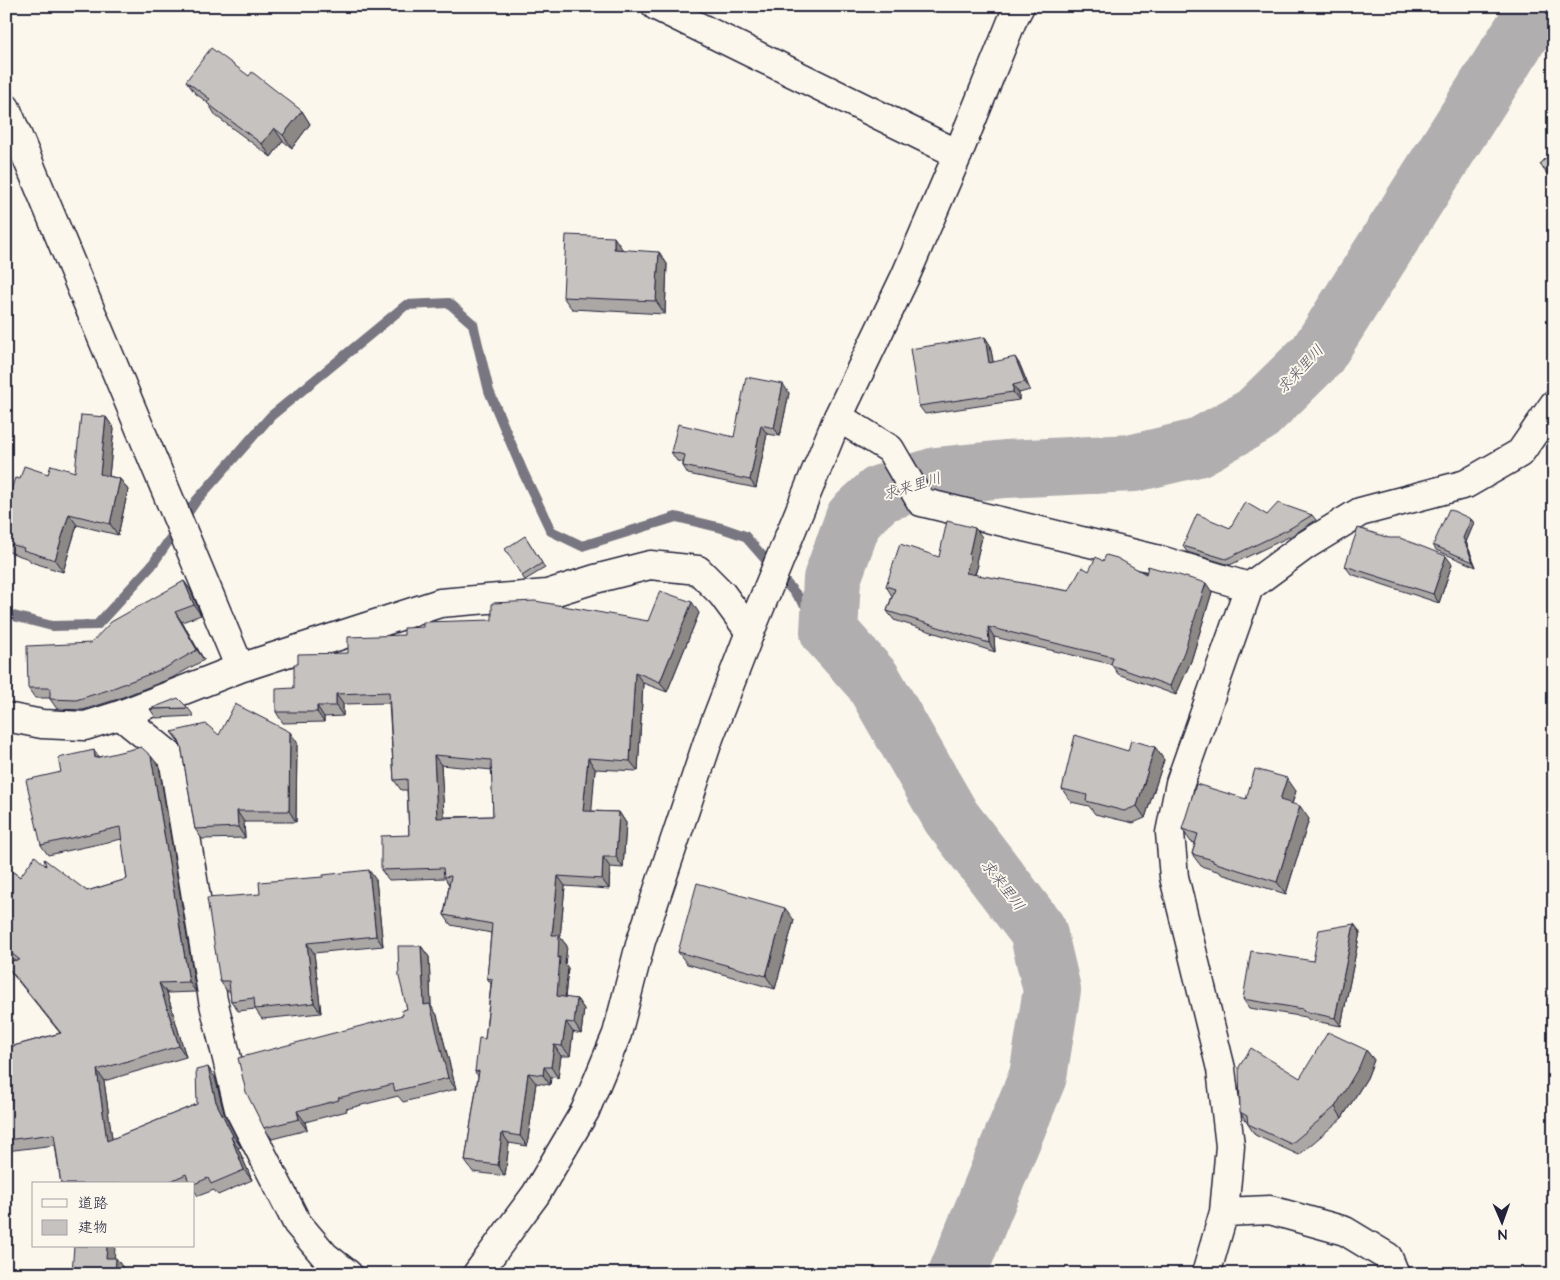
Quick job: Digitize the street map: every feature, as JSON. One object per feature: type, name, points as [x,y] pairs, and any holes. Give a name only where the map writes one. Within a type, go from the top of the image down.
[{"type":"street","points":[[656,6],[958,154]]},
{"type":"street","points":[[477,1274],[536,1194],[588,1102],[617,1034],[647,923],[709,738],[750,632],[838,418],[905,277],[1012,21],[1020,6]]},
{"type":"street","points":[[6,108],[240,668]]},
{"type":"street","points":[[1206,1274],[1224,1212],[1230,1146],[1221,1069],[1174,878],[1170,833],[1180,783],[1249,587],[1306,545],[1360,512],[1466,484],[1520,453],[1554,404]]},
{"type":"street","points":[[838,418],[890,449],[921,502],[1160,560],[1249,587]]},
{"type":"street","points":[[6,717],[42,724],[85,726],[120,715],[240,668],[440,603],[547,594],[650,565],[698,570],[722,594],[750,632]]},
{"type":"street","points":[[120,715],[174,758],[213,1000],[239,1108],[297,1223],[325,1256],[348,1274]]},
{"type":"street","points":[[1224,1212],[1270,1210],[1345,1231],[1388,1257],[1395,1274]]},
{"type":"building","points":[[211,48],[249,76],[252,72],[302,111],[283,135],[274,128],[262,144],[207,103],[210,99],[186,81]]},
{"type":"building","points":[[1554,151],[1554,178],[1540,164]]},
{"type":"building","points":[[566,235],[614,237],[614,249],[659,252],[656,301],[563,297]]},
{"type":"building","points":[[985,337],[989,363],[1015,357],[1025,382],[1013,385],[1013,392],[919,406],[910,349]]},
{"type":"building","points":[[746,377],[783,384],[774,428],[761,425],[750,480],[683,466],[685,455],[671,452],[678,424],[734,437]]},
{"type":"building","points":[[81,415],[106,417],[100,474],[120,479],[110,524],[69,514],[55,560],[6,543],[6,505],[15,478],[20,479],[24,466],[48,474],[51,465],[75,472]]},
{"type":"building","points":[[1245,502],[1267,515],[1278,503],[1312,515],[1289,529],[1226,559],[1183,546],[1197,514],[1230,528]]},
{"type":"building","points":[[1449,509],[1471,519],[1463,538],[1473,562],[1433,545]]},
{"type":"building","points":[[947,521],[975,528],[969,555],[971,556],[966,573],[1069,591],[1082,567],[1089,571],[1096,557],[1103,561],[1106,555],[1117,558],[1146,574],[1148,566],[1206,583],[1184,652],[1170,686],[1111,665],[1113,657],[988,627],[989,643],[887,611],[895,589],[886,586],[900,544],[939,557]]},
{"type":"building","points":[[1358,528],[1389,538],[1400,538],[1446,556],[1433,594],[1345,566]]},
{"type":"building","points":[[525,536],[542,563],[522,576],[505,549]]},
{"type":"building","points":[[184,581],[194,605],[175,612],[197,650],[165,668],[76,700],[50,699],[50,688],[28,688],[27,646],[91,643],[111,622]]},
{"type":"building","points":[[660,591],[692,602],[660,682],[635,672],[630,761],[588,758],[583,811],[619,812],[616,857],[603,857],[602,879],[558,876],[552,935],[559,935],[558,958],[560,957],[557,996],[577,999],[574,1023],[566,1022],[562,1046],[554,1045],[551,1067],[544,1067],[543,1075],[528,1073],[520,1136],[502,1133],[498,1165],[465,1161],[479,1071],[475,1072],[479,1038],[485,1039],[492,979],[487,978],[492,924],[444,915],[451,876],[444,877],[443,868],[381,870],[381,836],[409,835],[407,779],[394,780],[389,692],[336,694],[336,706],[317,706],[317,712],[276,712],[276,689],[294,688],[294,664],[298,664],[298,654],[348,653],[348,637],[404,635],[404,628],[423,627],[423,622],[492,620],[492,603],[535,601],[648,621]],"holes":[[[434,755],[491,760],[493,816],[437,818]]]},
{"type":"building","points":[[178,698],[188,708],[150,709]]},
{"type":"building","points":[[235,704],[290,732],[289,811],[237,811],[238,827],[195,829],[181,745],[176,736],[171,732],[206,724],[219,735]]},
{"type":"building","points":[[1075,735],[1128,751],[1131,740],[1155,747],[1137,806],[1124,811],[1086,801],[1087,795],[1062,789]]},
{"type":"building","points":[[141,747],[151,756],[189,982],[159,983],[179,1046],[97,1070],[107,1141],[197,1104],[196,1070],[208,1067],[216,1102],[233,1136],[231,1137],[244,1170],[211,1184],[208,1178],[195,1184],[195,1182],[189,1182],[186,1174],[168,1182],[61,1182],[54,1134],[6,1140],[6,1048],[61,1033],[6,965],[6,961],[20,960],[6,949],[6,867],[20,877],[35,856],[46,866],[44,859],[87,891],[127,879],[120,827],[41,845],[26,780],[61,772],[58,758],[94,750],[95,758]]},
{"type":"building","points":[[1255,769],[1287,778],[1280,800],[1300,806],[1277,882],[1192,854],[1198,834],[1182,829],[1196,784],[1246,799]]},
{"type":"building","points":[[369,870],[376,936],[307,943],[314,1003],[255,1009],[254,998],[231,1001],[229,981],[220,981],[207,898],[260,894],[259,882],[323,877],[323,875]]},
{"type":"building","points":[[697,883],[785,908],[766,976],[678,952]]},
{"type":"building","points":[[1354,924],[1335,1018],[1303,1011],[1303,1009],[1243,999],[1251,951],[1313,961],[1319,930]]},
{"type":"building","points":[[398,946],[421,946],[424,1005],[430,1004],[448,1078],[395,1091],[393,1084],[338,1098],[339,1100],[297,1111],[299,1119],[264,1128],[246,1092],[238,1058],[403,1015],[402,1010],[407,1009],[399,977]]},
{"type":"building","points":[[1328,1032],[1366,1050],[1359,1067],[1335,1107],[1291,1144],[1248,1124],[1247,1116],[1240,1112],[1239,1067],[1251,1048],[1300,1078]]},
{"type":"building","points":[[74,1248],[107,1248],[106,1258],[116,1258],[115,1274],[72,1273]]},
{"type":"waterway","name":"求来里川","points":[[957,1274],[1038,1076],[1052,990],[1038,931],[951,817],[873,681],[829,632],[832,579],[854,518],[880,494],[936,476],[1005,469],[1134,463],[1197,448],[1256,415],[1317,355],[1538,6]]},
{"type":"waterway","points":[[6,614],[52,626],[97,625],[152,565],[196,501],[271,416],[406,305],[449,303],[473,324],[489,391],[523,472],[551,531],[582,546],[676,517],[722,528],[745,536],[829,632]]}]
